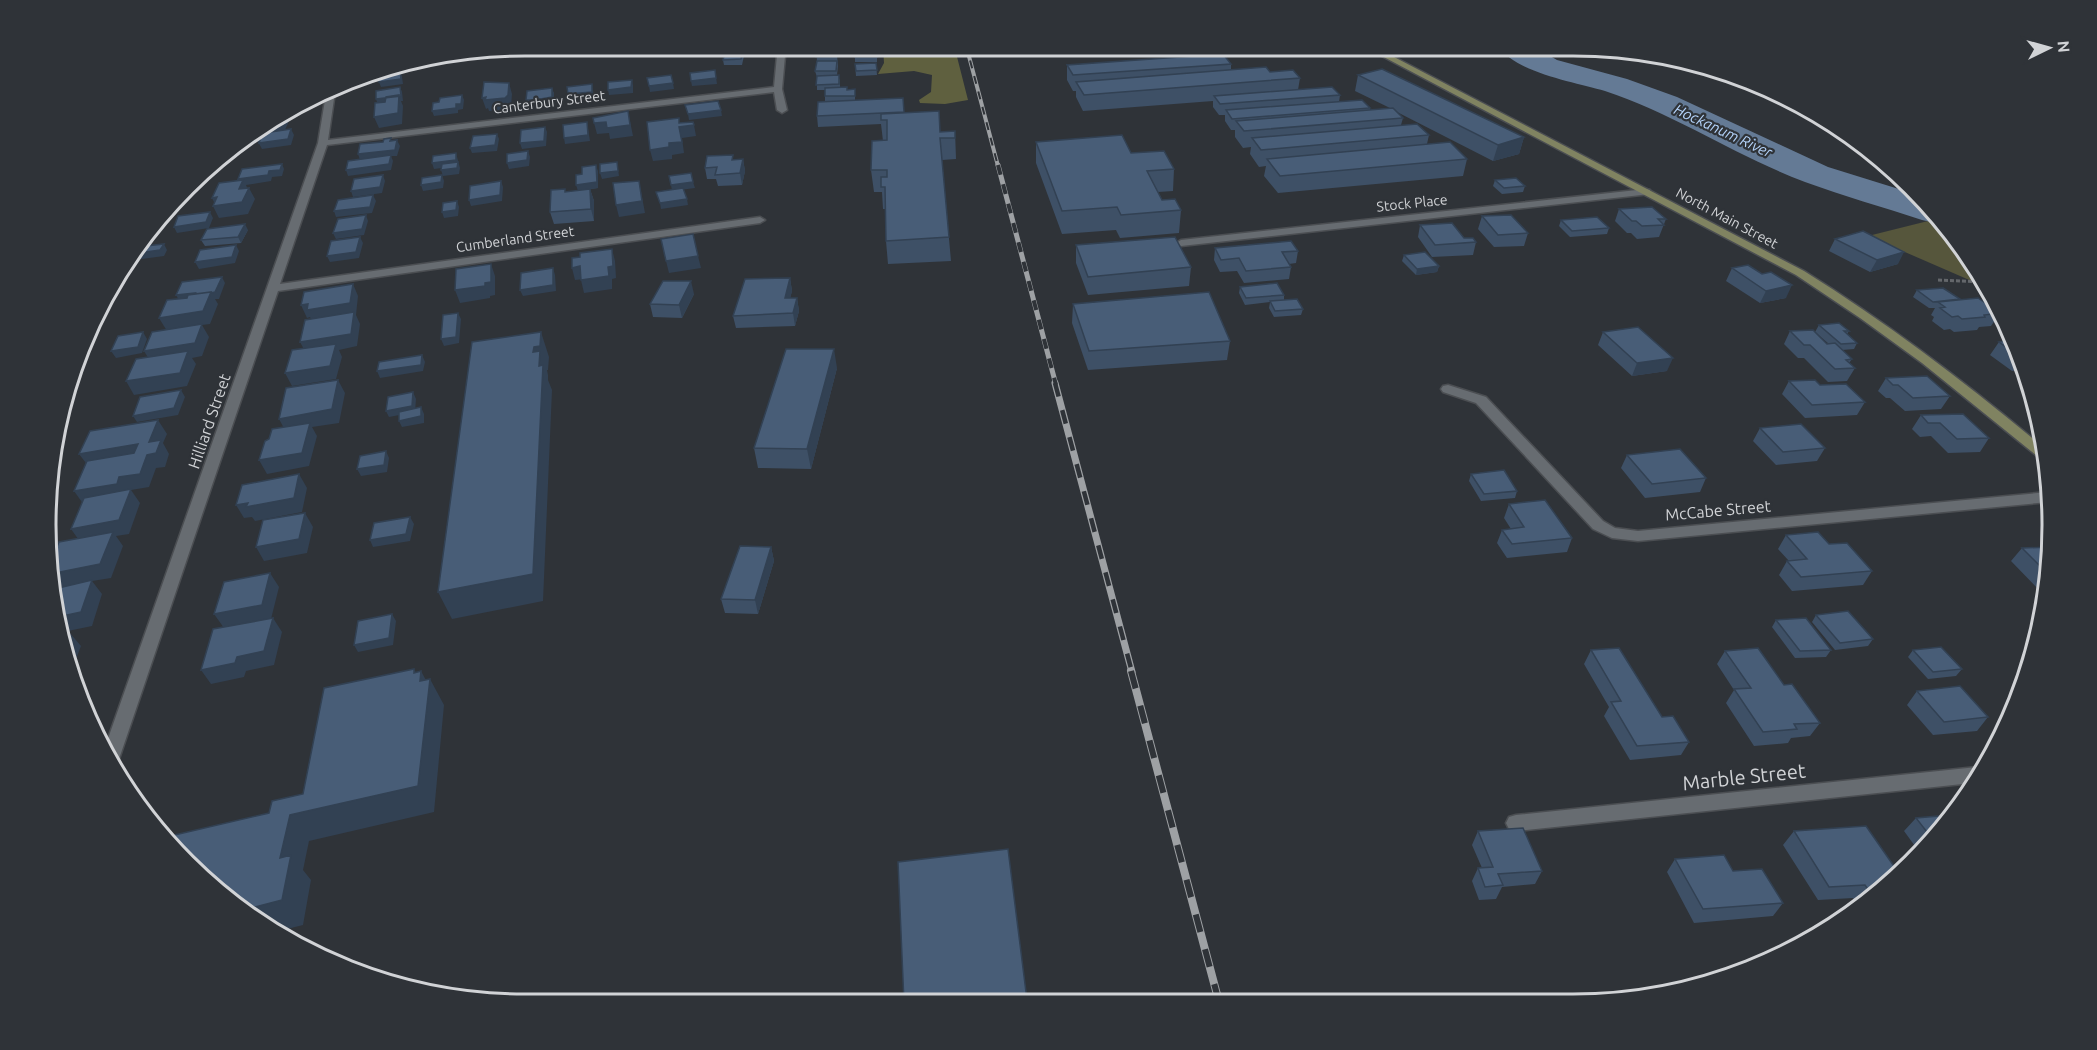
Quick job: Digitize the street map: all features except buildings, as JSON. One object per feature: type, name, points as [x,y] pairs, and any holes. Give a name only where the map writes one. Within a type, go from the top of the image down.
[{"type":"main road","name":"North Main Street","points":[[1387,56],[1800,273],[1841,298],[1935,366],[2034,447]]},
{"type":"street","points":[[781,56],[778,89],[782,110]]},
{"type":"street","name":"Canterbury Street","points":[[322,143],[778,89]]},
{"type":"street","name":"Hilliard Street","points":[[113,750],[322,143],[330,98]]},
{"type":"street","name":"Stock Place","points":[[1181,243],[1646,192]]},
{"type":"street","name":"Cumberland Street","points":[[273,288],[760,220]]},
{"type":"street","name":"McCabe Street","points":[[1448,389],[1481,400],[1598,525],[1611,533],[1638,536],[2040,498]]},
{"type":"street","name":"Marble Street","points":[[1516,823],[1969,776]]},
{"type":"path","points":[[1938,280],[1973,281]]},
{"type":"green space","points":[[884,56],[957,56],[968,100],[945,104],[920,103],[919,100],[931,92],[932,75],[914,71],[878,74],[884,63]]},
{"type":"green space","points":[[1929,221],[1974,282],[1868,236]]},
{"type":"waterway","name":"Hockanum River","points":[[1530,56],[1547,66],[1616,85],[1666,104],[1816,174],[1916,206]]},
{"type":"railway","points":[[969,56],[998,166]]},
{"type":"railway","points":[[998,165],[1056,385]]},
{"type":"railway","points":[[1055,383],[1132,672]]},
{"type":"railway","points":[[1131,671],[1217,994]]}]
